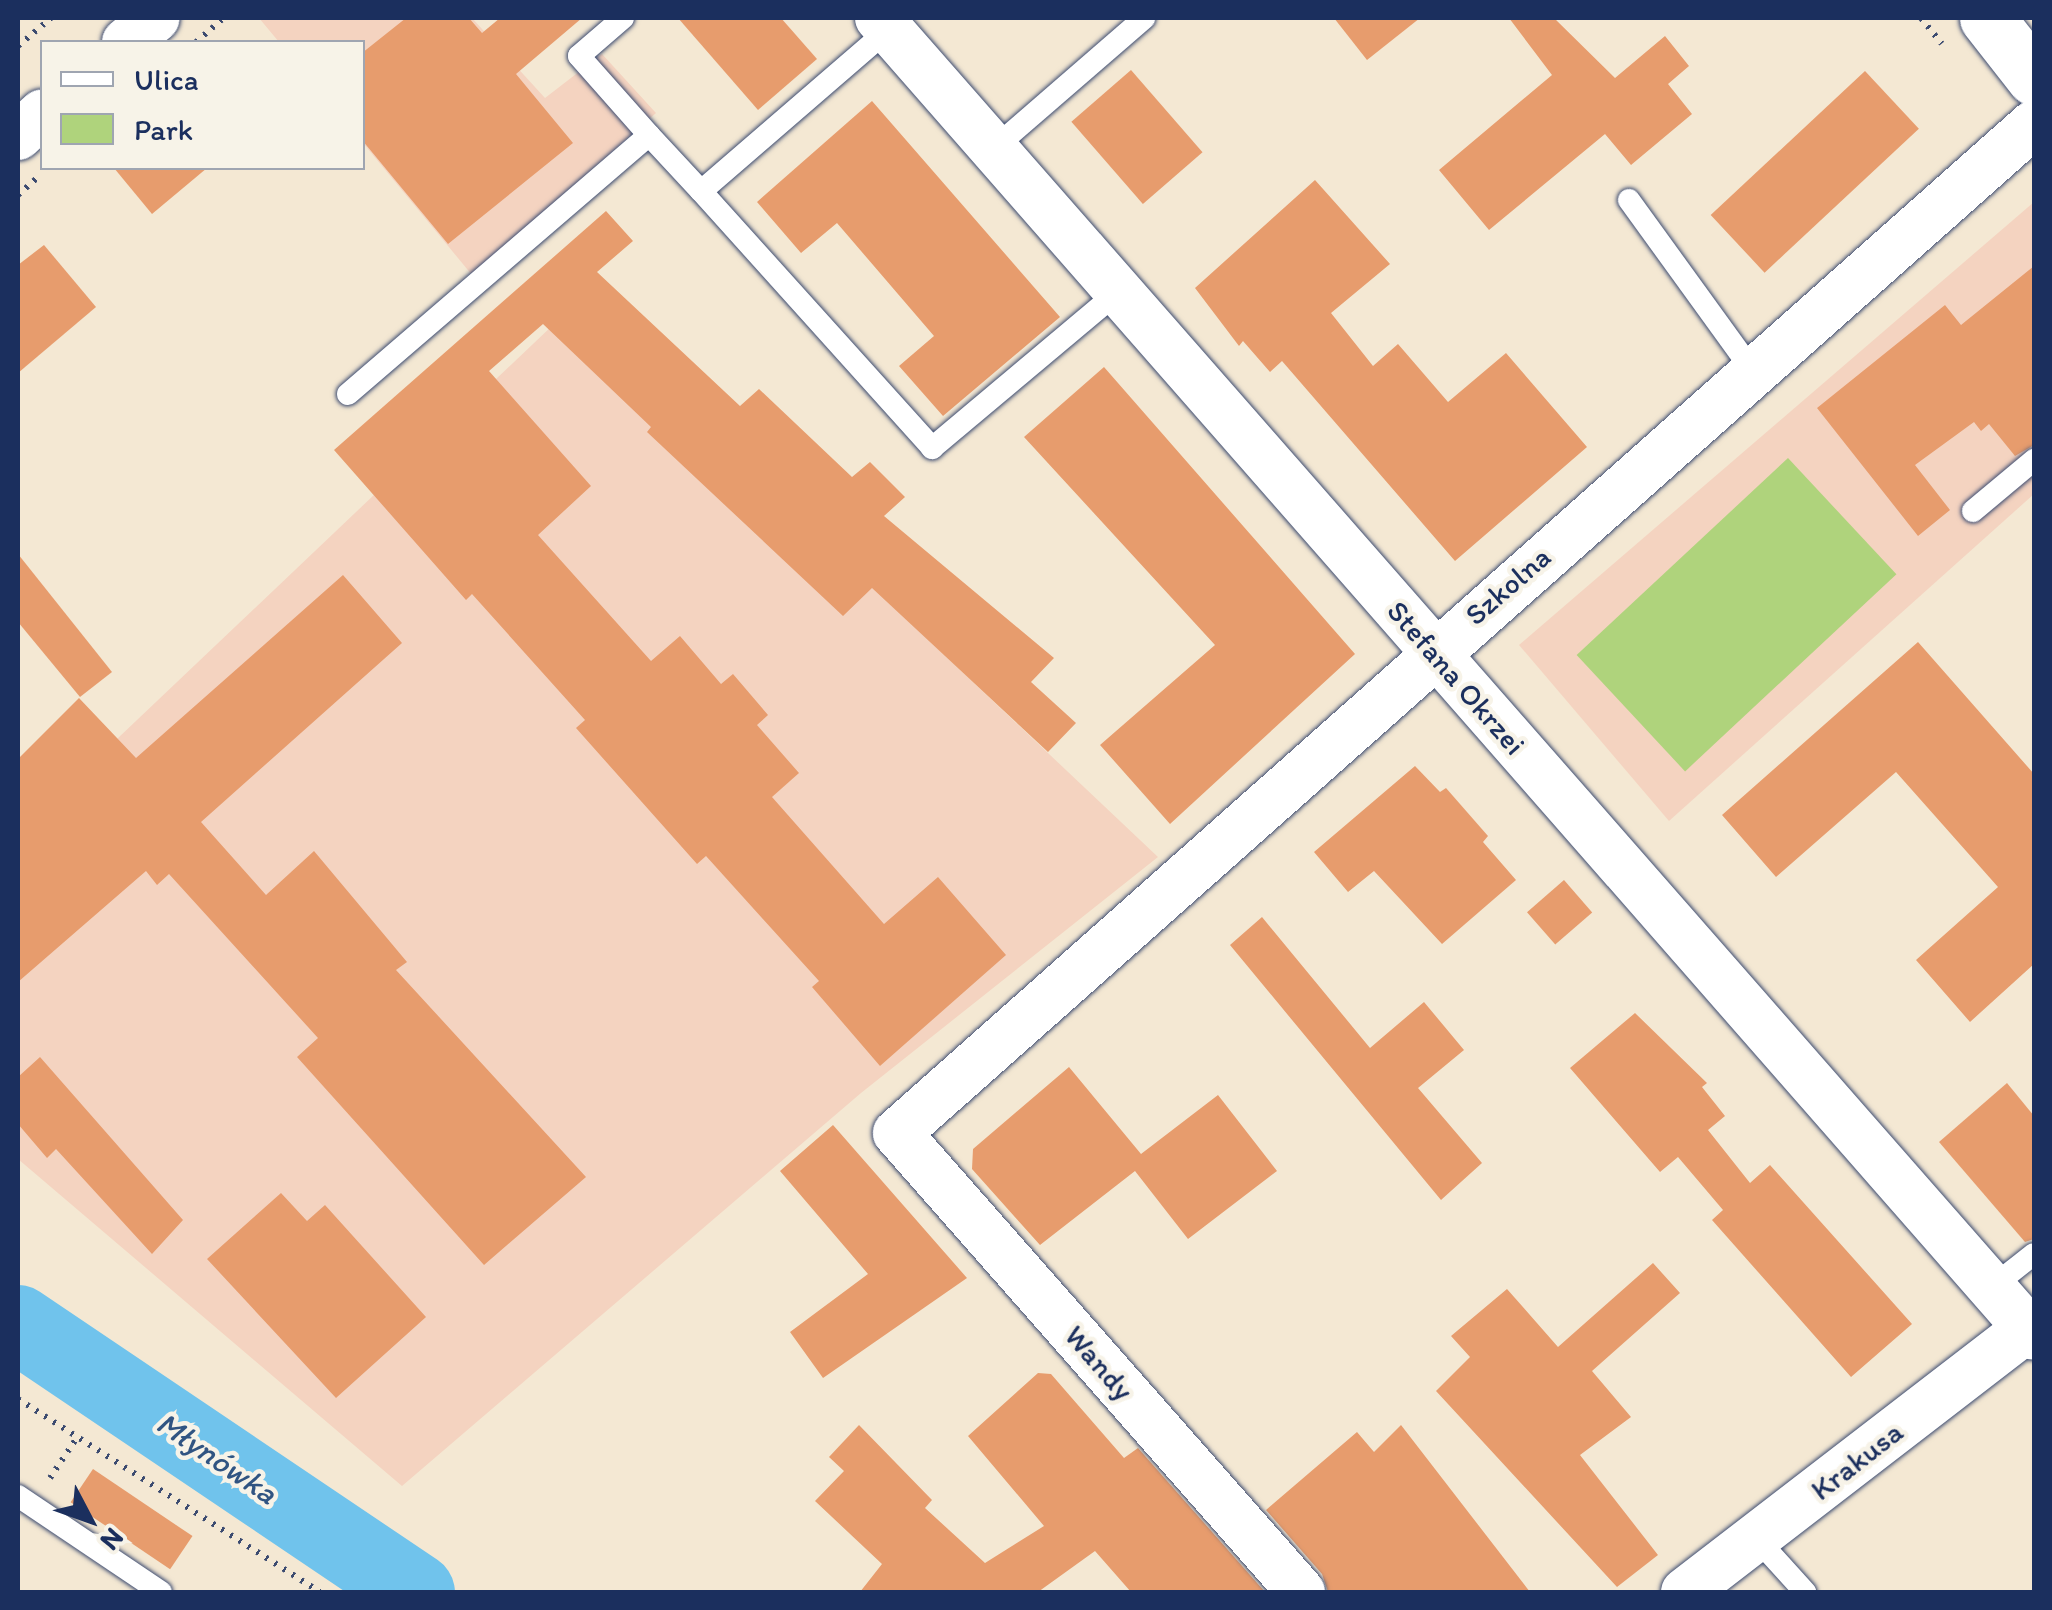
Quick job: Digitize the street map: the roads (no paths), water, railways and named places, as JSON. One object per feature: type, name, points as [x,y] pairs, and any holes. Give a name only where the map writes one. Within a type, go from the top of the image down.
[{"type":"street","points":[[128,40],[156,18]]},
{"type":"street","points":[[1987,18],[2034,78]]},
{"type":"street","name":"Stefana Okrzei","points":[[884,23],[2031,1332]]},
{"type":"street","points":[[18,136],[40,116]]},
{"type":"street","name":"Szkolna","points":[[897,1133],[1432,652],[2034,124]]},
{"type":"street","name":"Wandy","points":[[897,1133],[1301,1592]]},
{"type":"street","name":"Krakusa","points":[[1685,1592],[2031,1332]]},
{"type":"lane","points":[[623,18],[578,56],[932,448],[1117,292]]},
{"type":"lane","points":[[993,149],[1144,18]]},
{"type":"lane","points":[[701,190],[884,23]]},
{"type":"lane","points":[[348,394],[649,135]]},
{"type":"lane","points":[[1629,200],[1753,371]]},
{"type":"lane","points":[[1973,511],[2034,460]]},
{"type":"lane","points":[[1992,1287],[2034,1254]]},
{"type":"lane","points":[[25,1501],[161,1592]]},
{"type":"lane","points":[[1757,1539],[1805,1592]]},
{"type":"waterway","name":"Młynówka","points":[[18,1324],[416,1592]]}]
